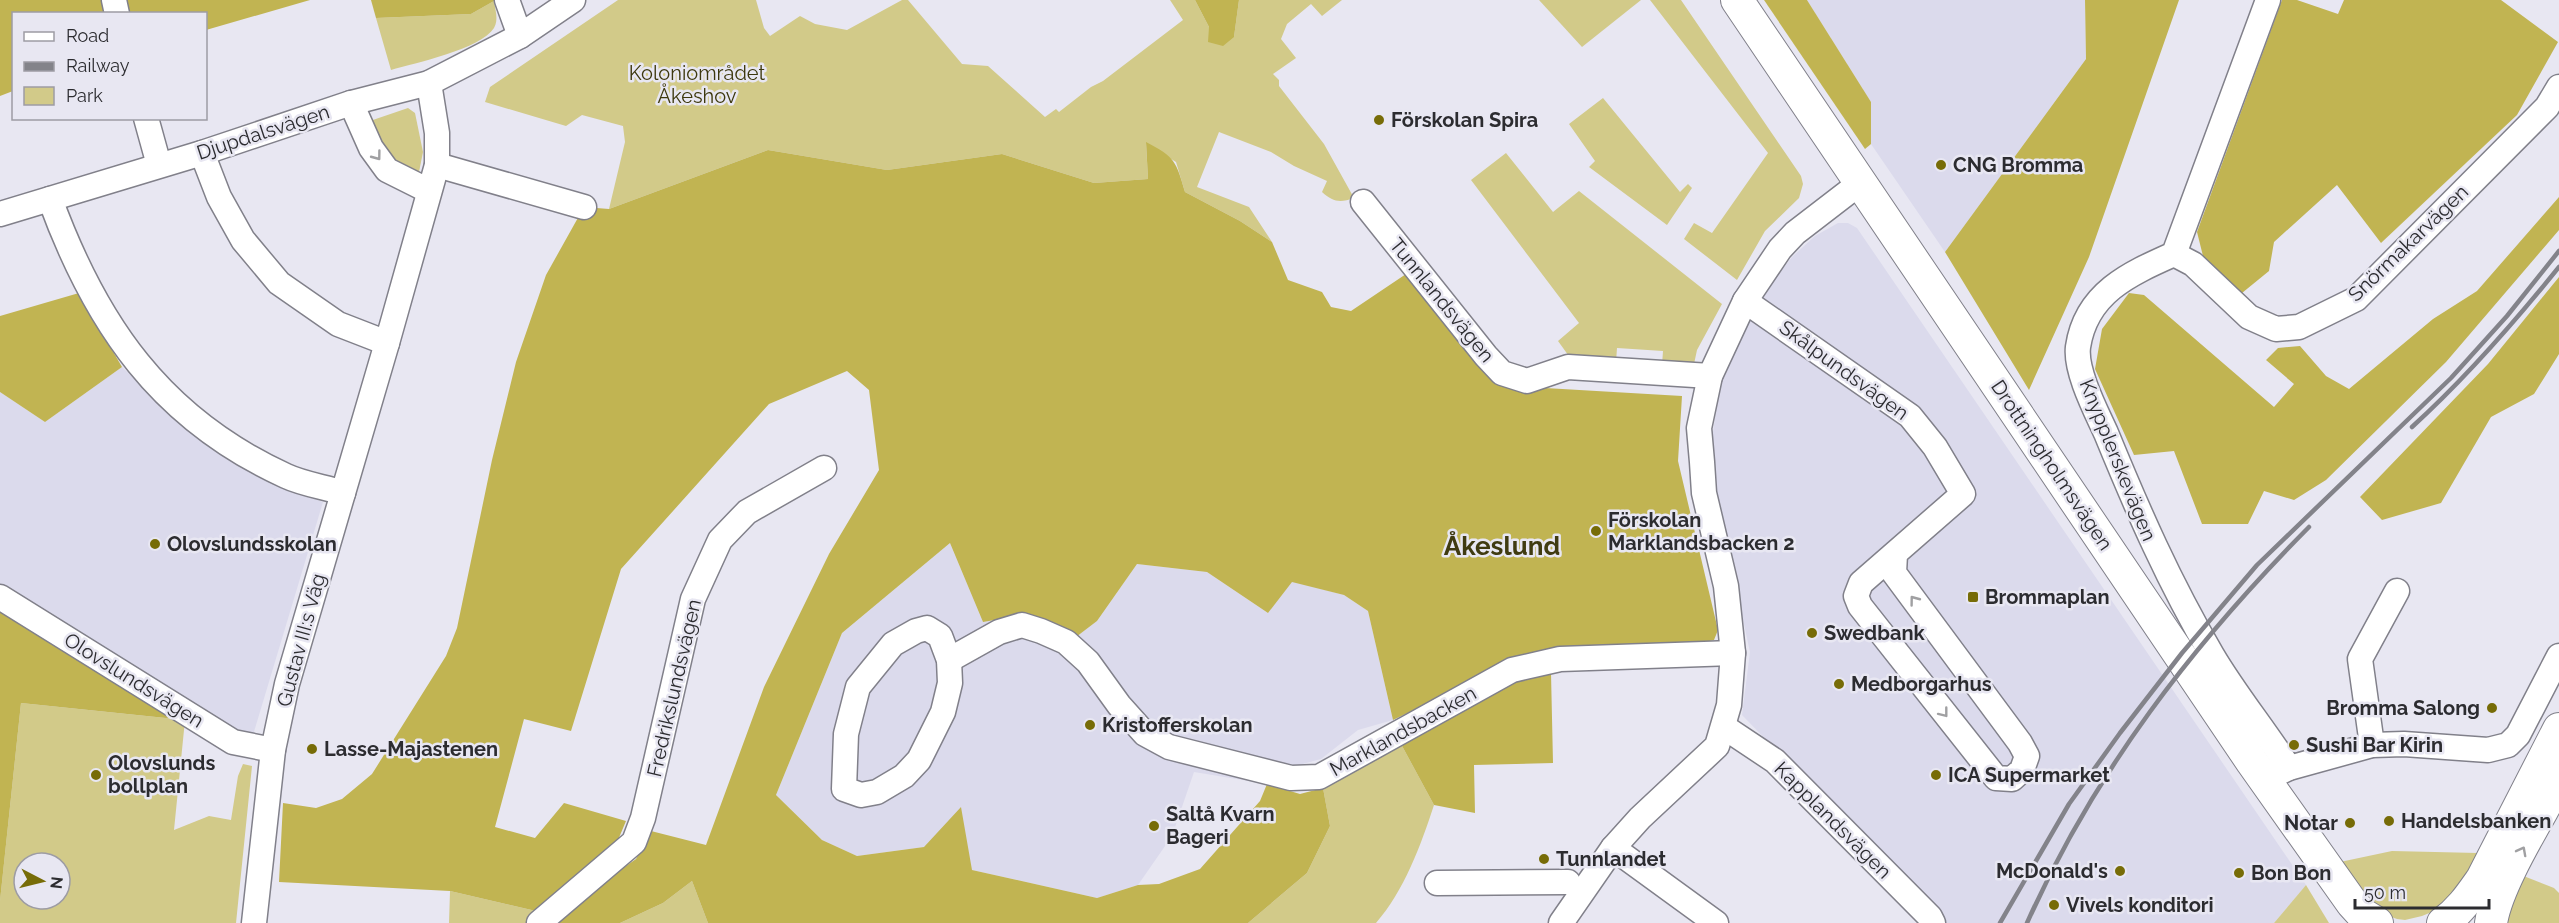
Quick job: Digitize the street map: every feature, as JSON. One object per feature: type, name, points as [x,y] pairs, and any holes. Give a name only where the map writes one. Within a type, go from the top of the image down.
[{"type":"main road","name":"Drottningholmsvägen","points":[[1713,0],[1853,189],[2352,903],[2376,923]]},
{"type":"main road","name":"Drottningholmsvägen","points":[[1737,0],[1853,189]]},
{"type":"main road","points":[[2443,923],[2462,907],[2482,879],[2559,729]]},
{"type":"main road","name":"Drottningholmsvägen","points":[[2268,780],[2322,894],[2339,923]]},
{"type":"main road","points":[[2491,923],[2492,913],[2509,875],[2559,780]]},
{"type":"street","points":[[507,0],[520,36]]},
{"type":"street","name":"Djupdalsvägen","points":[[0,214],[202,153],[351,103],[429,83],[520,36],[573,0]]},
{"type":"street","points":[[2174,254],[2268,0]]},
{"type":"street","name":"Gustav III:s Väg","points":[[254,923],[273,750],[287,684],[387,343],[436,165],[437,133],[429,83]]},
{"type":"street","name":"Snörmakarvägen","points":[[2174,254],[2193,264],[2248,317],[2276,329],[2299,327],[2356,299],[2547,107],[2559,87]]},
{"type":"street","points":[[351,103],[371,148],[387,170],[429,191]]},
{"type":"street","points":[[147,120],[159,165]]},
{"type":"street","points":[[202,153],[219,196],[243,240],[279,283],[338,324],[387,343]]},
{"type":"street","points":[[436,165],[584,207]]},
{"type":"street","points":[[1561,923],[1613,848],[1640,818],[1717,746],[1729,705],[1733,653],[1726,586],[1704,493],[1700,428],[1710,376],[1745,301],[1780,249],[1795,233],[1853,189]]},
{"type":"street","points":[[50,199],[90,292],[125,348],[162,392],[195,422],[251,458],[288,477],[343,493]]},
{"type":"street","name":"Tunnlandsvägen","points":[[1363,202],[1502,373],[1527,381],[1568,367],[1710,376]]},
{"type":"street","name":"Knypplerskevägen","points":[[2174,254],[2130,274],[2096,302],[2086,320],[2078,349],[2081,370],[2153,546],[2213,657],[2268,780]]},
{"type":"street","name":"Skålpundsvägen","points":[[1745,301],[1910,416],[1935,447],[1963,494],[1895,554]]},
{"type":"street","name":"Fredrikslundsvägen","points":[[539,923],[634,842],[644,818],[693,599],[720,540],[747,512],[824,468]]},
{"type":"street","points":[[1895,554],[1894,573],[2020,743],[2027,756],[2022,770],[2012,779],[1996,778],[1860,606],[1856,596],[1861,583],[1895,554]]},
{"type":"street","points":[[2372,745],[2360,659],[2397,591]]},
{"type":"street","name":"Olovslundsvägen","points":[[0,597],[233,742],[273,750]]},
{"type":"street","name":"Marklandsbacken","points":[[949,660],[999,632],[1022,625],[1041,631],[1066,642],[1088,662],[1119,705],[1145,734],[1169,747],[1291,778],[1319,777],[1512,670],[1560,659],[1733,653]]},
{"type":"street","points":[[927,628],[940,636],[949,660],[950,683],[943,712],[919,760],[904,776],[877,792],[861,795],[844,789],[846,734],[858,687],[892,644],[916,631],[927,628]]},
{"type":"street","points":[[2268,780],[2372,745],[2404,744],[2488,750],[2508,745],[2518,735],[2559,656]]},
{"type":"street","name":"Kapplandsvägen","points":[[1724,727],[1775,761],[1930,917],[1933,923]]},
{"type":"street","points":[[1613,848],[1716,923]]},
{"type":"street","points":[[1437,883],[1568,882]]},
{"type":"shaded area","points":[[0,0],[106,0],[109,12],[12,12],[12,91],[0,96]]},
{"type":"shaded area","points":[[125,0],[310,0],[207,30],[207,12],[127,12]]},
{"type":"shaded area","points":[[371,0],[494,1],[471,14],[376,18]]},
{"type":"shaded area","points":[[1195,0],[1239,0],[1234,37],[1223,46],[1208,42],[1209,27]]},
{"type":"shaded area","points":[[1764,0],[1807,0],[1871,102],[1871,144],[1865,149]]},
{"type":"shaded area","points":[[1807,0],[2085,0],[2086,59],[1945,252],[1871,144],[1871,102]]},
{"type":"shaded area","points":[[2085,0],[2179,0],[2089,257],[2029,390],[1945,252],[2086,59]]},
{"type":"shaded area","points":[[2282,0],[2297,0],[2338,14],[2344,0],[2501,0],[2558,42],[2517,115],[2381,243],[2337,185],[2274,242],[2269,271],[2242,293],[2203,256],[2197,232]]},
{"type":"shaded area","points":[[1146,142],[1173,161],[1185,192],[1240,221],[1272,242],[1288,280],[1322,292],[1331,307],[1351,311],[1409,272],[1528,387],[1682,396],[1678,461],[1718,630],[1714,640],[1509,664],[1393,720],[1368,611],[1344,595],[1292,582],[1268,613],[1207,572],[1137,564],[1097,621],[1076,637],[1048,620],[1018,616],[983,622],[950,543],[842,633],[776,795],[822,840],[857,856],[924,847],[961,807],[972,870],[1097,898],[1138,885],[1159,884],[1200,869],[1260,801],[1267,784],[1300,794],[1323,788],[1330,826],[1307,873],[1248,923],[708,923],[692,881],[663,903],[620,923],[557,923],[583,896],[636,859],[651,831],[706,845],[764,687],[829,554],[879,470],[869,390],[847,371],[769,404],[621,569],[571,731],[524,719],[495,827],[535,838],[564,803],[626,821],[618,840],[536,911],[450,891],[279,882],[283,803],[316,808],[342,799],[372,774],[446,656],[457,628],[492,460],[516,362],[546,275],[584,207],[609,209],[768,150],[887,170],[1002,154],[1094,183],[1148,179]]},
{"type":"shaded area","points":[[2559,197],[2559,230],[2446,362],[2326,480],[2294,500],[2264,491],[2248,524],[2202,524],[2174,451],[2134,455],[2095,369],[2102,329],[2129,293],[2144,295],[2274,407],[2294,384],[2266,360],[2278,348],[2300,346],[2326,376],[2349,389],[2433,319],[2477,291]]},
{"type":"shaded area","points":[[1838,223],[1848,223],[1857,228],[2306,885],[2274,923],[1945,923],[1742,715],[1750,652],[1709,462],[1720,380],[1748,312],[1792,257],[1815,236]]},
{"type":"shaded area","points":[[2559,277],[2559,354],[2534,394],[2491,417],[2441,503],[2382,520],[2360,497],[2488,364]]},
{"type":"shaded area","points":[[79,293],[122,367],[45,422],[0,392],[0,316]]},
{"type":"shaded area","name":"Olovslundsskolan","points":[[122,367],[188,430],[286,489],[323,502],[253,735],[234,731],[0,585],[0,392],[45,422]]},
{"type":"shaded area","name":"Kristofferskolan","points":[[950,543],[983,622],[1018,616],[1048,620],[1076,637],[1097,621],[1137,564],[1207,572],[1268,613],[1292,581],[1344,595],[1368,611],[1393,720],[1358,730],[1321,759],[1295,766],[1267,784],[1194,772],[1172,836],[1138,885],[1097,898],[972,870],[924,847],[857,856],[822,840],[776,795],[842,633]]},
{"type":"shaded area","points":[[0,609],[185,720],[21,703],[0,901]]},
{"type":"shaded area","points":[[1551,673],[1553,763],[1474,765],[1475,813],[1434,805],[1401,744],[1515,681]]},
{"type":"green space","name":"Koloniområdet Åkeshov","points":[[618,0],[756,0],[764,28],[770,36],[800,16],[815,24],[847,30],[902,0],[908,0],[962,64],[988,66],[1045,117],[1056,109],[1059,112],[1183,20],[1170,0],[1195,0],[1209,27],[1234,37],[1239,0],[1342,0],[1322,16],[1311,4],[1287,24],[1281,39],[1296,58],[1273,74],[1279,80],[1279,86],[1324,144],[1354,198],[1337,201],[1330,198],[1322,192],[1327,181],[1294,166],[1271,152],[1219,132],[1197,187],[1249,207],[1272,242],[1240,221],[1185,192],[1176,162],[1146,143],[1148,179],[1094,183],[1002,154],[887,170],[768,150],[609,209],[625,142],[623,126],[582,115],[566,126],[485,102],[490,87]]},
{"type":"green space","points":[[1539,0],[1641,0],[1582,47]]},
{"type":"green space","points":[[1650,0],[1681,0],[1801,176],[1803,184],[1799,198],[1765,231],[1737,280],[1684,239],[1694,223],[1712,233],[1768,153]]},
{"type":"green space","points":[[494,1],[496,22],[487,36],[462,49],[391,70],[376,18],[471,14]]},
{"type":"green space","points":[[1603,98],[1680,192],[1688,184],[1692,188],[1667,225],[1589,167],[1595,161],[1569,124]]},
{"type":"green space","points":[[408,108],[415,113],[423,152],[419,172],[407,175],[392,164],[367,122]]},
{"type":"green space","points":[[1506,153],[1553,212],[1579,191],[1722,304],[1697,350],[1694,364],[1662,365],[1663,351],[1617,348],[1616,362],[1571,359],[1558,341],[1579,323],[1471,180]]},
{"type":"green space","name":"Olovslunds bollplan","points":[[21,703],[185,720],[174,830],[209,816],[231,820],[238,776],[243,764],[252,766],[236,923],[0,923],[0,901]]},
{"type":"green space","points":[[1401,744],[1434,805],[1403,882],[1376,923],[1248,923],[1307,873],[1330,826],[1323,788]]},
{"type":"green space","points":[[2392,851],[2478,853],[2472,873],[2439,909],[2405,920],[2372,910],[2340,862]]},
{"type":"green space","points":[[2521,875],[2554,888],[2559,893],[2559,923],[2503,923]]},
{"type":"green space","points":[[692,881],[708,923],[620,923],[663,903]]},
{"type":"green space","points":[[2306,885],[2329,923],[2274,923]]},
{"type":"green space","points":[[450,891],[536,911],[527,923],[449,923]]},
{"type":"railway","points":[[2000,923],[2069,804],[2182,653],[2257,565],[2451,378],[2507,316],[2559,251]]},
{"type":"railway","points":[[2412,427],[2488,350],[2559,267]]},
{"type":"railway","points":[[2027,923],[2083,814],[2115,762],[2150,712],[2225,617],[2309,527]]},
{"type":"place","name":"Förskolan Spira","points":[[1379,120]]},
{"type":"place","name":"CNG Bromma","points":[[1941,165]]},
{"type":"place","name":"Förskolan Marklandsbacken 2","points":[[1596,531]]},
{"type":"place","name":"Olovslundsskolan","points":[[155,544]]},
{"type":"place","name":"Brommaplan","points":[[1973,597]]},
{"type":"place","name":"Swedbank","points":[[1812,633]]},
{"type":"place","name":"Medborgarhus","points":[[1839,684]]},
{"type":"place","name":"Bromma Salong","points":[[2492,708]]},
{"type":"place","name":"Kristofferskolan","points":[[1090,725]]},
{"type":"place","name":"Sushi Bar Kirin","points":[[2294,745]]},
{"type":"place","name":"Lasse-Majastenen","points":[[312,749]]},
{"type":"place","name":"Olovslunds bollplan","points":[[96,775]]},
{"type":"place","name":"ICA Supermarket","points":[[1936,775]]},
{"type":"place","name":"Handelsbanken","points":[[2389,821]]},
{"type":"place","name":"Notar","points":[[2350,823]]},
{"type":"place","name":"Saltå Kvarn Bageri","points":[[1154,826]]},
{"type":"place","name":"Tunnlandet","points":[[1544,859]]},
{"type":"place","name":"McDonald's","points":[[2120,871]]},
{"type":"place","name":"Bon Bon","points":[[2239,873]]},
{"type":"place","name":"Vivels konditori","points":[[2054,905]]},
{"type":"district","name":"Åkeslund","points":[[1502,546]]}]
